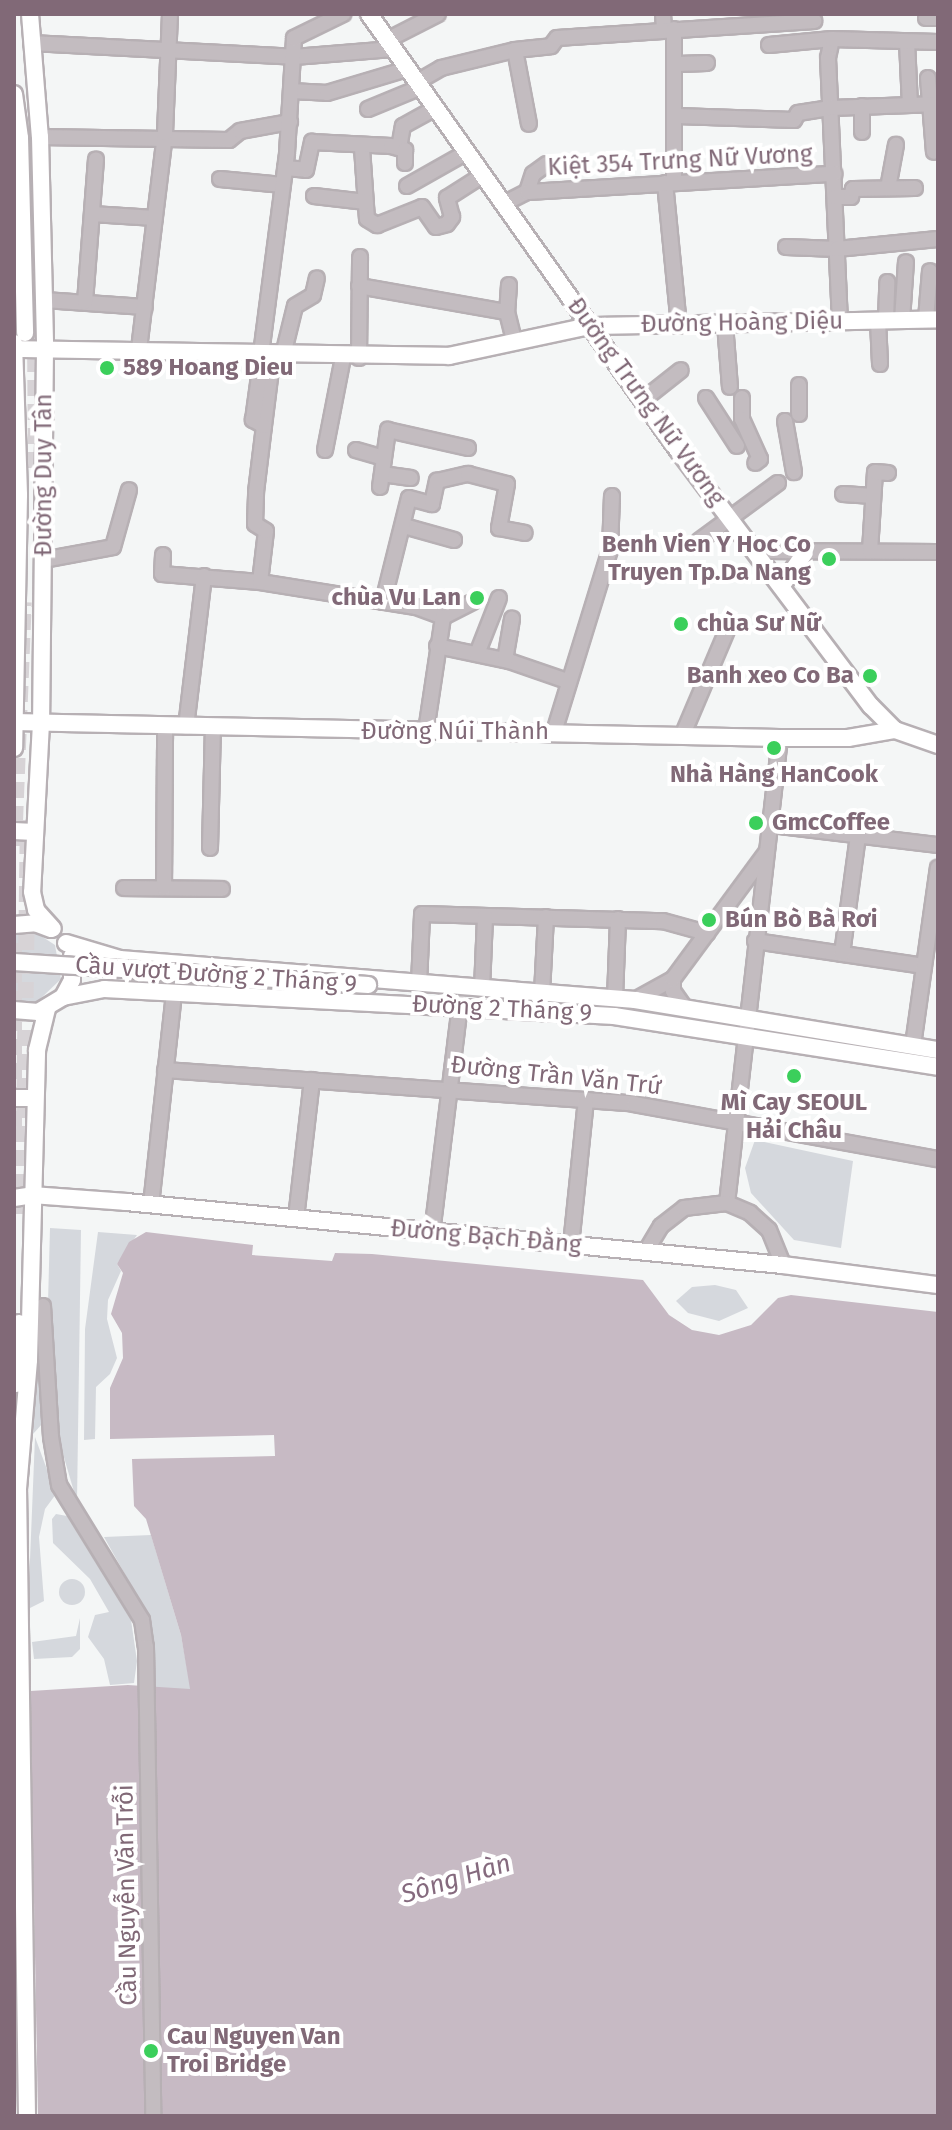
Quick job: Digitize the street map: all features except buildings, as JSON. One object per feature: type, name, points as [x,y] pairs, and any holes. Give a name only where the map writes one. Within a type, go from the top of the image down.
[{"type":"main road","name":"Đường Duy Tân","points":[[30,14],[33,88],[40,137],[45,348],[41,723],[33,902],[66,943]]},
{"type":"main road","name":"Đường Trưng Nữ Vương","points":[[375,17],[390,45],[589,326],[759,551],[871,706],[895,730],[938,743]]},
{"type":"main road","points":[[25,336],[33,88]]},
{"type":"main road","points":[[14,94],[20,138],[25,336]]},
{"type":"main road","name":"Đường Hoàng Diệu","points":[[15,349],[139,349],[351,358],[449,356],[589,326],[932,319]]},
{"type":"main road","name":"Đường Duy Tân","points":[[14,748],[19,521],[15,349],[25,336]]},
{"type":"main road","points":[[19,521],[43,521]]},
{"type":"main road","points":[[783,584],[805,553]]},
{"type":"main road","name":"Đường Núi Thành","points":[[15,722],[780,738],[848,738],[895,730]]},
{"type":"main road","points":[[14,831],[34,832]]},
{"type":"main road","points":[[14,925],[35,923],[53,929]]},
{"type":"main road","points":[[14,1010],[47,1009],[63,997],[74,971],[66,943]]},
{"type":"main road","name":"Đường 2 Tháng 9","points":[[66,943],[120,959],[367,975],[419,984],[635,1000],[684,1007],[745,1025],[938,1067]]},
{"type":"main road","name":"Cầu vượt Đường 2 Tháng 9","points":[[14,962],[367,990],[417,1002]]},
{"type":"main road","name":"Cầu vượt Đường 2 Tháng 9","points":[[14,973],[367,990],[419,984]]},
{"type":"main road","name":"Đường 2 Tháng 9","points":[[63,997],[90,990],[365,1005],[417,1002],[745,1025],[938,1050]]},
{"type":"main road","points":[[18,1489],[29,1360],[37,1050],[47,1009]]},
{"type":"main road","points":[[14,1098],[35,1098]]},
{"type":"main road","points":[[14,1186],[33,1195]]},
{"type":"main road","points":[[14,1198],[33,1195]]},
{"type":"main road","name":"Đường Bạch Đằng","points":[[33,1195],[937,1280]]},
{"type":"main road","points":[[23,1214],[15,1429],[27,2116]]},
{"type":"street","points":[[139,349],[155,218],[160,138],[165,133],[170,14]]},
{"type":"street","points":[[260,582],[266,531],[255,524],[264,426],[253,420],[270,354],[294,38],[343,14]]},
{"type":"street","points":[[31,43],[294,57],[390,45],[438,14]]},
{"type":"street","points":[[663,14],[678,64],[677,116],[669,183],[679,325]]},
{"type":"street","points":[[368,109],[415,79],[441,68],[515,50],[551,46],[557,38],[814,17],[812,41]]},
{"type":"street","points":[[832,39],[831,108],[840,321]]},
{"type":"street","points":[[769,45],[832,39],[938,42]]},
{"type":"street","points":[[907,42],[910,105]]},
{"type":"street","points":[[515,50],[529,124]]},
{"type":"street","points":[[678,64],[707,63]]},
{"type":"street","points":[[928,78],[933,104],[934,152]]},
{"type":"street","points":[[291,91],[327,93],[415,79]]},
{"type":"street","points":[[677,116],[794,120],[798,113],[831,108],[933,104]]},
{"type":"street","points":[[862,106],[862,132]]},
{"type":"street","points":[[399,148],[403,126],[435,108]]},
{"type":"street","points":[[40,137],[229,140],[240,131],[290,122]]},
{"type":"street","points":[[285,168],[306,170],[312,142],[362,148],[399,148],[405,150],[405,163]]},
{"type":"street","points":[[888,188],[896,145]]},
{"type":"street","points":[[362,148],[368,172],[366,202],[370,223],[389,224],[422,207],[436,227],[452,221],[447,198],[483,175]]},
{"type":"street","points":[[407,186],[467,152]]},
{"type":"street","points":[[85,302],[96,159]]},
{"type":"street","name":"Kiệt 354 Trưng Nữ Vương","points":[[527,192],[533,174],[547,164]]},
{"type":"street","name":"Kiệt 354 Trưng Nữ Vương","points":[[503,204],[527,192],[834,174]]},
{"type":"street","points":[[220,179],[283,185]]},
{"type":"street","points":[[835,197],[851,197],[853,189],[915,188]]},
{"type":"street","points":[[314,196],[366,202]]},
{"type":"street","points":[[92,214],[155,218]]},
{"type":"street","points":[[786,247],[837,249],[938,239]]},
{"type":"street","points":[[325,450],[351,358],[360,257]]},
{"type":"street","points":[[880,364],[888,320],[906,262]]},
{"type":"street","points":[[930,271],[932,319]]},
{"type":"street","points":[[270,354],[295,306],[313,295],[317,278]]},
{"type":"street","points":[[887,282],[888,320]]},
{"type":"street","points":[[509,285],[507,312],[514,341]]},
{"type":"street","points":[[359,286],[507,312]]},
{"type":"street","points":[[44,300],[145,307]]},
{"type":"street","points":[[725,324],[730,387]]},
{"type":"street","points":[[643,400],[681,370]]},
{"type":"street","points":[[794,472],[792,418],[799,385]]},
{"type":"street","points":[[706,398],[737,446]]},
{"type":"street","points":[[742,398],[742,419],[760,459],[755,463]]},
{"type":"street","points":[[411,478],[381,481],[388,430],[468,448]]},
{"type":"street","points":[[356,450],[384,458]]},
{"type":"street","points":[[870,551],[875,472],[888,473]]},
{"type":"street","points":[[383,602],[409,498],[432,504],[437,481],[468,474],[507,484],[499,528],[525,533]]},
{"type":"street","points":[[699,541],[778,483]]},
{"type":"street","points":[[43,560],[113,547],[129,490]]},
{"type":"street","points":[[843,494],[873,496]]},
{"type":"street","points":[[554,732],[567,681],[610,550],[612,496]]},
{"type":"street","points":[[404,526],[454,540]]},
{"type":"street","points":[[759,551],[938,552]]},
{"type":"street","points":[[163,555],[162,574],[260,582],[383,602],[443,617],[472,602]]},
{"type":"street","points":[[186,727],[204,576]]},
{"type":"street","points":[[477,654],[499,598]]},
{"type":"street","points":[[426,731],[443,617]]},
{"type":"street","points":[[505,660],[512,619]]},
{"type":"street","points":[[683,734],[728,628]]},
{"type":"street","points":[[437,646],[505,660],[567,681]]},
{"type":"street","points":[[164,888],[165,726]]},
{"type":"street","points":[[210,848],[213,727]]},
{"type":"street","points":[[727,1203],[780,738]]},
{"type":"street","points":[[770,825],[938,845]]},
{"type":"street","points":[[842,954],[858,835]]},
{"type":"street","points":[[635,1000],[673,979],[766,853]]},
{"type":"street","points":[[913,1045],[938,868]]},
{"type":"street","points":[[124,888],[222,889]]},
{"type":"street","points":[[419,984],[422,914],[684,923],[707,933]]},
{"type":"street","points":[[482,989],[485,916]]},
{"type":"street","name":"Đường 2 Tháng 9","points":[[542,993],[546,917]]},
{"type":"street","points":[[615,998],[618,919]]},
{"type":"street","points":[[755,941],[924,966]]},
{"type":"street","points":[[673,979],[673,991],[684,1007]]},
{"type":"street","points":[[151,1205],[174,993]]},
{"type":"street","points":[[432,1233],[460,1006]]},
{"type":"street","name":"Đường Trần Văn Trứ","points":[[165,1070],[450,1087],[586,1100],[735,1119],[938,1159]]},
{"type":"street","points":[[296,1218],[312,1080]]},
{"type":"street","points":[[571,1245],[586,1100]]},
{"type":"street","points":[[646,1251],[661,1226],[684,1208],[727,1203],[750,1213],[769,1230],[783,1265]]},
{"type":"street","name":"Cầu Nguyễn Văn Trỗi","points":[[43,1306],[51,1437],[59,1485],[142,1620],[153,2116]]},
{"type":"shaded area","points":[[35,932],[55,945],[61,979],[37,1002],[14,1002],[14,933]]},
{"type":"shaded area","points":[[755,1140],[853,1161],[841,1248],[794,1240],[751,1193],[745,1168]]},
{"type":"shaded area","points":[[50,1228],[81,1230],[77,1502],[56,1430],[47,1340]]},
{"type":"shaded area","points":[[98,1232],[137,1235],[117,1264],[121,1271],[108,1300],[107,1319],[117,1358],[110,1374],[96,1387],[95,1439],[84,1440],[85,1329]]},
{"type":"shaded area","points":[[715,1285],[736,1290],[748,1308],[719,1321],[688,1313],[676,1301],[692,1287]]},
{"type":"shaded area","points":[[40,1320],[47,1392],[43,1423],[33,1434]]},
{"type":"shaded area","points":[[35,1437],[56,1494],[45,1509],[39,1537],[44,1601],[28,1609]]},
{"type":"shaded area","points":[[56,1514],[67,1516],[131,1620],[137,1661],[134,1683],[110,1685],[104,1659],[88,1637],[95,1615],[109,1612],[90,1579],[53,1543],[52,1519]]},
{"type":"shaded area","points":[[151,1535],[181,1635],[191,1690],[155,1688],[150,1619],[104,1537]]},
{"type":"shaded area","points":[[72,1579],[81,1583],[85,1592],[81,1601],[72,1605],[63,1601],[59,1592],[63,1583]]},
{"type":"shaded area","points":[[80,1618],[80,1649],[72,1657],[34,1659],[32,1642],[76,1636]]},
{"type":"water","name":"Sông Hàn","points":[[146,1232],[253,1245],[252,1255],[332,1261],[335,1253],[372,1254],[643,1280],[669,1315],[692,1330],[719,1335],[751,1325],[778,1298],[791,1295],[938,1312],[938,2116],[14,2116],[14,1692],[128,1685],[190,1689],[181,1635],[146,1519],[134,1506],[132,1459],[275,1456],[274,1435],[110,1439],[110,1388],[123,1358],[122,1333],[111,1314],[123,1273],[117,1264],[129,1242]]},
{"type":"pier","points":[[14,1688],[30,1688],[38,2116],[14,2116]]},
{"type":"tunnel","points":[[35,332],[36,469]]},
{"type":"tunnel","points":[[14,846],[24,602]]},
{"type":"tunnel","points":[[23,1214],[28,820]]},
{"type":"tunnel","points":[[14,919],[14,1126]]},
{"type":"place","name":"589 Hoang Dieu","points":[[107,368]]},
{"type":"place","name":"Benh Vien Y Hoc Co Truyen Tp.Da Nang","points":[[829,559]]},
{"type":"place","name":"chùa Vu Lan","points":[[477,598]]},
{"type":"place","name":"chùa Sư Nữ","points":[[681,624]]},
{"type":"place","name":"Banh xeo Co Ba","points":[[870,676]]},
{"type":"place","name":"Nhà Hàng HanCook","points":[[774,748]]},
{"type":"place","name":"GmcCoffee","points":[[756,823]]},
{"type":"place","name":"Bún Bò Bà Rơi","points":[[709,920]]},
{"type":"place","name":"Mì Cay SEOUL Hải Châu","points":[[794,1076]]},
{"type":"place","name":"Cau Nguyen Van Troi Bridge","points":[[151,2051]]}]
